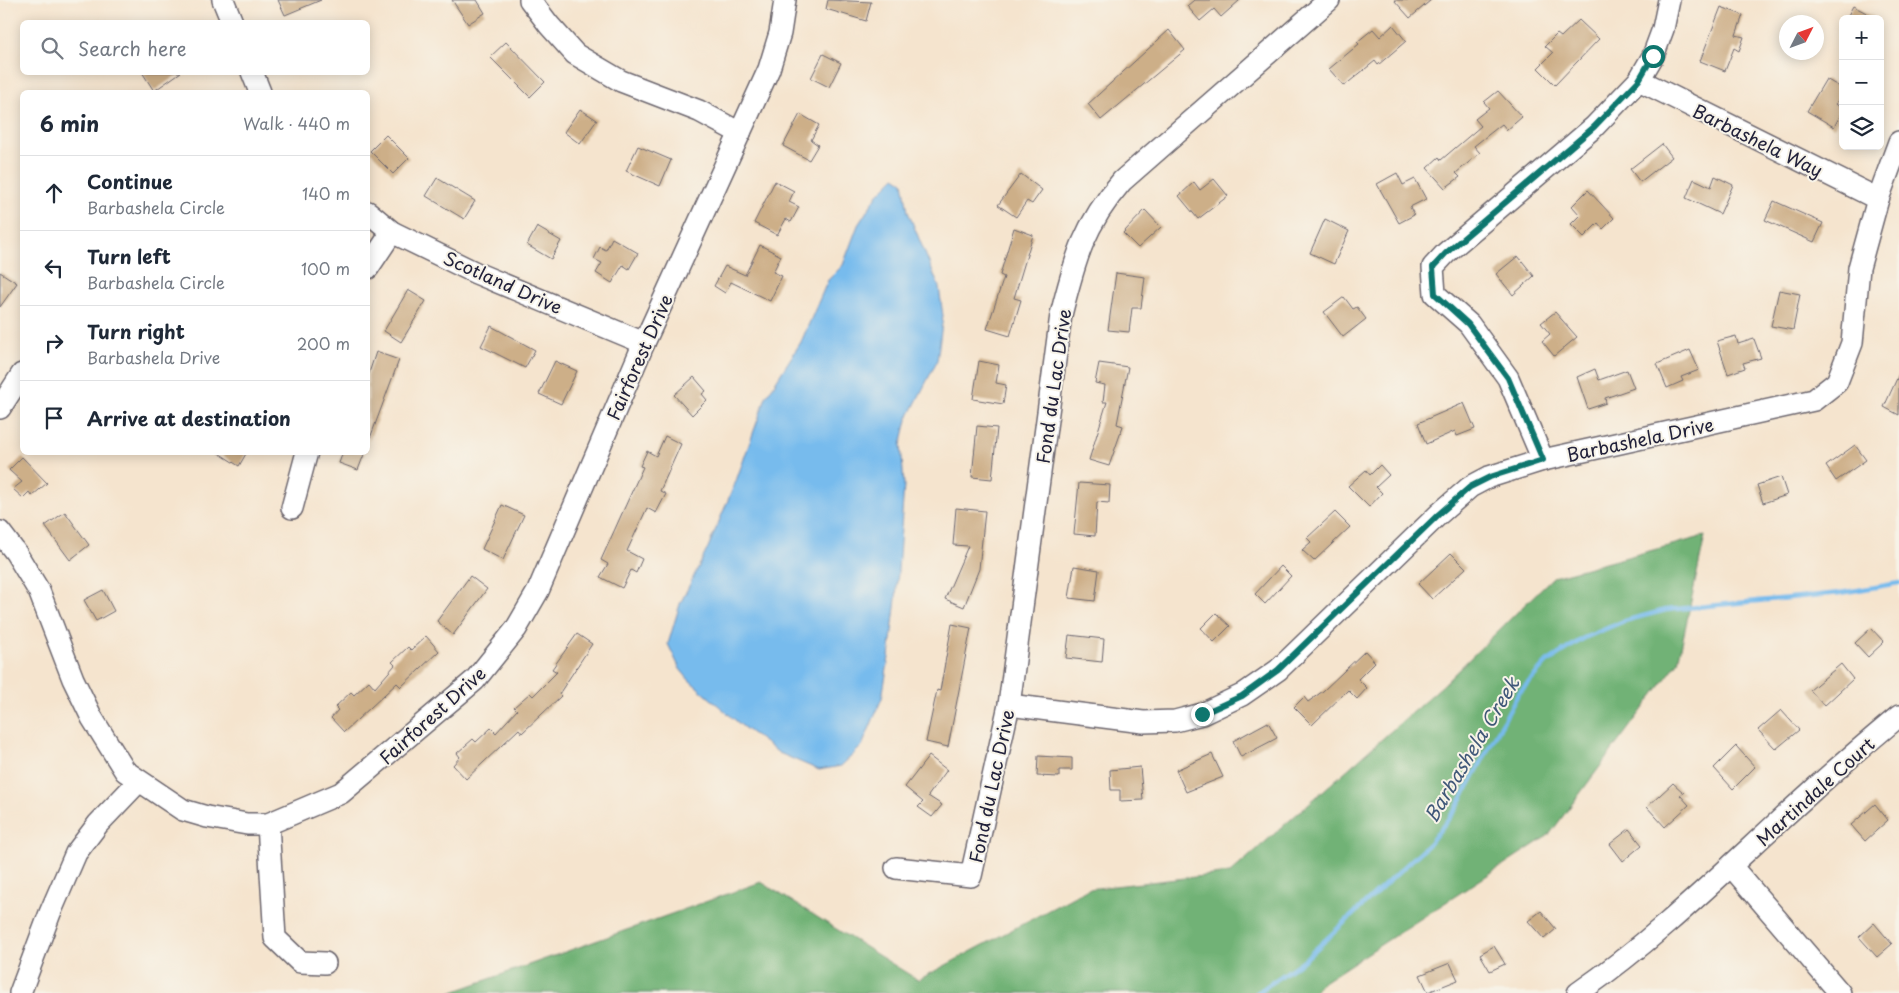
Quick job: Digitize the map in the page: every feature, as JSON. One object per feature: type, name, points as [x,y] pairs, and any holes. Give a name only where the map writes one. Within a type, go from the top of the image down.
[{"type":"street","points":[[223,0],[231,20]]},
{"type":"street","points":[[530,0],[575,54],[621,82],[700,111],[740,132]]},
{"type":"street","name":"Fairforest Drive","points":[[0,532],[16,553],[39,592],[73,679],[92,718],[125,771],[138,782],[183,810],[207,817],[268,824],[341,793],[459,695],[504,647],[538,591],[644,343],[769,69],[780,33],[785,0]]},
{"type":"street","name":"Fond du Lac Drive","points":[[896,868],[971,876],[1009,705],[1062,315],[1075,259],[1085,234],[1108,197],[1122,180],[1329,0]]},
{"type":"street","points":[[1543,460],[1508,378],[1468,324],[1435,294],[1433,267],[1446,253],[1594,127],[1639,80],[1657,48],[1669,0]]},
{"type":"street","points":[[253,75],[259,90]]},
{"type":"street","name":"Barbashela Way","points":[[1639,80],[1878,199]]},
{"type":"street","name":"Barbashela Drive","points":[[1009,705],[1143,722],[1175,722],[1222,705],[1242,696],[1278,670],[1439,514],[1470,487],[1490,477],[1543,460],[1814,400],[1836,382],[1852,343],[1859,268],[1878,199],[1899,142]]},
{"type":"street","name":"Scotland Drive","points":[[370,214],[392,232],[476,273],[644,343]]},
{"type":"street","points":[[370,265],[392,232]]},
{"type":"street","points":[[0,408],[20,377]]},
{"type":"street","points":[[292,508],[306,455]]},
{"type":"street","name":"Martindale Court","points":[[1578,993],[1607,973],[1732,867],[1810,793],[1899,716]]},
{"type":"street","points":[[20,993],[50,912],[76,853],[98,824],[138,782]]},
{"type":"street","points":[[268,824],[275,938],[300,962],[325,963]]},
{"type":"street","points":[[1732,867],[1840,993]]},
{"type":"green space","points":[[1705,536],[1678,662],[1549,835],[1319,985],[1313,993],[450,993],[761,882],[918,980],[1088,889],[1230,873],[1442,686],[1553,577]]},
{"type":"water","points":[[895,177],[903,182],[908,212],[939,287],[943,316],[937,361],[907,420],[901,445],[904,485],[896,599],[882,698],[862,746],[841,766],[819,770],[779,753],[742,726],[689,680],[680,669],[668,644],[680,604],[707,550],[736,481],[766,397],[801,342],[828,280],[843,265],[858,225],[878,194]]},
{"type":"building","points":[[278,0],[321,0],[285,15]]},
{"type":"building","points":[[452,0],[477,0],[485,13],[468,24]]},
{"type":"building","points":[[828,0],[871,2],[866,21],[826,9]]},
{"type":"building","points":[[1194,0],[1240,0],[1221,17],[1214,9],[1200,21],[1187,6]]},
{"type":"building","points":[[1394,0],[1431,0],[1410,18]]},
{"type":"building","points":[[1853,6],[1870,15],[1848,15]]},
{"type":"building","points":[[1721,7],[1743,15],[1736,35],[1744,37],[1739,51],[1734,48],[1725,71],[1700,61]]},
{"type":"building","points":[[1579,20],[1599,39],[1555,85],[1538,68],[1553,53],[1545,46],[1557,34],[1561,37]]},
{"type":"building","points":[[1393,25],[1406,41],[1378,65],[1375,61],[1344,86],[1329,69],[1359,44],[1357,42],[1373,29],[1380,37]]},
{"type":"building","points":[[1169,30],[1185,50],[1101,120],[1088,104]]},
{"type":"building","points":[[506,42],[545,82],[530,97],[490,57]]},
{"type":"building","points":[[823,54],[841,63],[829,87],[811,78]]},
{"type":"building","points":[[144,75],[177,75],[155,90],[153,90]]},
{"type":"building","points":[[1826,79],[1839,87],[1839,98],[1836,104],[1839,107],[1839,118],[1834,127],[1807,111]]},
{"type":"building","points":[[1498,91],[1522,117],[1507,130],[1502,124],[1474,146],[1480,153],[1456,173],[1460,177],[1445,188],[1427,168],[1439,157],[1441,160],[1481,126],[1475,119],[1489,108],[1484,102]]},
{"type":"building","points":[[580,109],[597,120],[580,144],[564,132]]},
{"type":"building","points":[[800,114],[819,125],[811,140],[818,145],[809,160],[783,146]]},
{"type":"building","points":[[386,135],[409,158],[393,174],[370,151]]},
{"type":"building","points":[[1662,144],[1672,157],[1640,182],[1630,169]]},
{"type":"building","points":[[638,146],[671,160],[660,186],[626,171]]},
{"type":"building","points":[[1397,173],[1403,185],[1415,179],[1426,199],[1410,207],[1414,215],[1399,223],[1377,184]]},
{"type":"building","points":[[1021,174],[1042,190],[1032,204],[1027,201],[1016,217],[998,205]]},
{"type":"building","points":[[1715,176],[1733,185],[1720,214],[1686,198],[1694,179],[1711,187]]},
{"type":"building","points":[[437,178],[475,201],[464,219],[426,196]]},
{"type":"building","points":[[1214,179],[1228,196],[1198,219],[1179,196],[1194,182],[1200,190]]},
{"type":"building","points":[[775,181],[794,191],[789,202],[799,207],[791,222],[786,219],[777,235],[754,223]]},
{"type":"building","points":[[1588,190],[1614,218],[1603,229],[1598,223],[1584,237],[1571,224],[1580,215],[1572,206]]},
{"type":"building","points":[[1774,201],[1823,223],[1814,242],[1765,220]]},
{"type":"building","points":[[1145,210],[1161,227],[1138,248],[1123,233]]},
{"type":"building","points":[[1325,219],[1349,231],[1334,264],[1310,253]]},
{"type":"building","points":[[537,227],[561,241],[551,259],[527,245]]},
{"type":"building","points":[[1014,228],[1033,235],[1014,298],[1021,300],[1010,336],[987,329],[1004,277],[1000,275]]},
{"type":"building","points":[[612,238],[638,253],[629,269],[623,265],[612,283],[596,273],[602,263],[594,259],[600,247],[606,250]]},
{"type":"building","points":[[760,245],[781,256],[773,272],[782,276],[770,301],[731,282],[725,293],[714,286],[725,266],[745,275]]},
{"type":"building","points":[[1518,256],[1534,276],[1513,295],[1496,274]]},
{"type":"building","points":[[0,272],[17,283],[0,307]]},
{"type":"building","points":[[1116,273],[1145,277],[1141,308],[1132,308],[1129,332],[1108,330]]},
{"type":"building","points":[[408,290],[426,301],[401,342],[384,331]]},
{"type":"building","points":[[1779,290],[1800,294],[1793,330],[1771,326]]},
{"type":"building","points":[[1344,297],[1353,309],[1357,307],[1366,319],[1343,337],[1324,312]]},
{"type":"building","points":[[1555,312],[1577,337],[1554,356],[1542,341],[1550,334],[1541,323]]},
{"type":"building","points":[[491,326],[535,350],[525,368],[481,346]]},
{"type":"building","points":[[1736,336],[1738,344],[1754,339],[1761,358],[1743,363],[1745,368],[1728,374],[1717,341]]},
{"type":"building","points":[[1690,350],[1699,370],[1681,377],[1683,381],[1667,388],[1657,364]]},
{"type":"building","points":[[376,352],[399,360],[370,438],[370,370]]},
{"type":"building","points":[[555,361],[577,371],[561,404],[539,394]]},
{"type":"building","points":[[979,361],[999,365],[996,383],[1006,385],[1003,404],[973,399]]},
{"type":"building","points":[[1099,363],[1128,367],[1117,424],[1123,426],[1109,466],[1089,460],[1107,402],[1103,402],[1105,385],[1095,383]]},
{"type":"building","points":[[1595,369],[1599,380],[1627,370],[1634,388],[1605,398],[1606,403],[1588,409],[1577,377]]},
{"type":"building","points":[[1899,374],[1899,415],[1884,407]]},
{"type":"building","points":[[694,377],[706,391],[702,394],[707,400],[692,415],[674,395]]},
{"type":"building","points":[[1464,403],[1475,429],[1457,436],[1455,431],[1426,444],[1418,423]]},
{"type":"building","points":[[977,426],[997,428],[992,479],[972,477]]},
{"type":"building","points":[[665,436],[681,444],[660,491],[666,494],[656,513],[647,508],[627,551],[642,559],[636,573],[631,570],[622,588],[600,577],[608,564],[601,560],[643,467],[640,466],[647,451],[656,456]]},
{"type":"building","points":[[1855,445],[1866,460],[1836,481],[1826,466]]},
{"type":"building","points":[[222,455],[245,455],[239,466]]},
{"type":"building","points":[[342,455],[364,455],[358,470],[339,463]]},
{"type":"building","points":[[22,457],[47,483],[32,496],[29,492],[23,498],[13,489],[22,482],[9,470]]},
{"type":"building","points":[[1380,465],[1389,475],[1376,487],[1382,493],[1369,507],[1348,486],[1366,470],[1370,475]]},
{"type":"building","points":[[1781,477],[1787,495],[1763,503],[1757,485]]},
{"type":"building","points":[[1079,483],[1110,485],[1109,503],[1097,502],[1095,536],[1074,534]]},
{"type":"building","points":[[502,505],[524,515],[503,560],[482,549]]},
{"type":"building","points":[[956,508],[985,511],[979,569],[964,607],[945,599],[968,546],[953,545]]},
{"type":"building","points":[[65,512],[89,545],[70,560],[45,526]]},
{"type":"building","points":[[1335,512],[1350,527],[1314,561],[1302,550],[1311,542],[1307,538]]},
{"type":"building","points":[[1451,553],[1466,568],[1432,599],[1418,584]]},
{"type":"building","points":[[1074,566],[1099,570],[1095,601],[1069,598]]},
{"type":"building","points":[[1281,566],[1291,576],[1265,604],[1255,594]]},
{"type":"building","points":[[470,576],[487,589],[453,635],[437,621]]},
{"type":"building","points":[[103,590],[114,611],[96,621],[84,600]]},
{"type":"building","points":[[1216,613],[1230,626],[1214,642],[1201,628]]},
{"type":"building","points":[[952,624],[971,628],[948,747],[926,742],[937,690],[940,691]]},
{"type":"building","points":[[1871,628],[1884,642],[1868,657],[1855,643]]},
{"type":"building","points":[[577,634],[592,644],[559,694],[561,696],[522,733],[519,729],[466,779],[453,765],[460,757],[457,753],[473,739],[476,742],[491,728],[496,733],[517,710],[514,707],[530,693],[533,696],[557,672],[552,669]]},
{"type":"building","points":[[1069,635],[1104,639],[1102,662],[1066,658]]},
{"type":"building","points":[[426,636],[439,651],[401,687],[397,683],[344,732],[331,718],[338,710],[335,707],[351,692],[354,695],[369,681],[375,688],[395,665],[392,662],[408,647],[411,650]]},
{"type":"building","points":[[1365,651],[1375,662],[1358,679],[1367,688],[1357,699],[1348,690],[1312,725],[1294,707],[1304,697],[1308,702],[1323,691]]},
{"type":"building","points":[[1841,664],[1853,679],[1824,706],[1810,690]]},
{"type":"building","points":[[1781,710],[1799,730],[1776,749],[1758,730]]},
{"type":"building","points":[[1268,722],[1277,738],[1241,757],[1233,741]]},
{"type":"building","points":[[1736,746],[1755,767],[1733,789],[1714,768]]},
{"type":"building","points":[[1212,754],[1223,777],[1186,792],[1176,770]]},
{"type":"building","points":[[929,756],[947,770],[928,796],[942,805],[932,817],[918,807],[923,802],[905,787]]},
{"type":"building","points":[[1038,756],[1072,758],[1072,770],[1059,770],[1059,777],[1037,776]]},
{"type":"building","points":[[1140,767],[1143,800],[1120,801],[1120,790],[1111,790],[1110,770]]},
{"type":"building","points":[[1673,783],[1684,793],[1680,795],[1689,805],[1665,827],[1647,807]]},
{"type":"building","points":[[1875,804],[1888,820],[1865,841],[1851,825]]},
{"type":"building","points":[[1629,829],[1642,845],[1623,861],[1610,844]]},
{"type":"building","points":[[1541,911],[1556,929],[1544,939],[1528,921]]},
{"type":"building","points":[[1874,923],[1892,944],[1877,957],[1859,937]]},
{"type":"building","points":[[1494,946],[1505,964],[1490,971],[1480,954]]},
{"type":"building","points":[[1450,963],[1458,980],[1428,992],[1420,975]]},
{"type":"waterway","name":"Barbashela Creek","points":[[1257,993],[1304,960],[1429,844],[1456,809],[1518,694],[1547,662],[1584,638],[1624,621],[1666,610],[1841,593],[1899,583]]},
{"type":"route","points":[[1202,714],[1242,696],[1278,670],[1439,514],[1470,487],[1490,477],[1543,460],[1533,432],[1508,378],[1468,324],[1435,294],[1433,267],[1446,253],[1594,127],[1639,80],[1653,56]]}]
